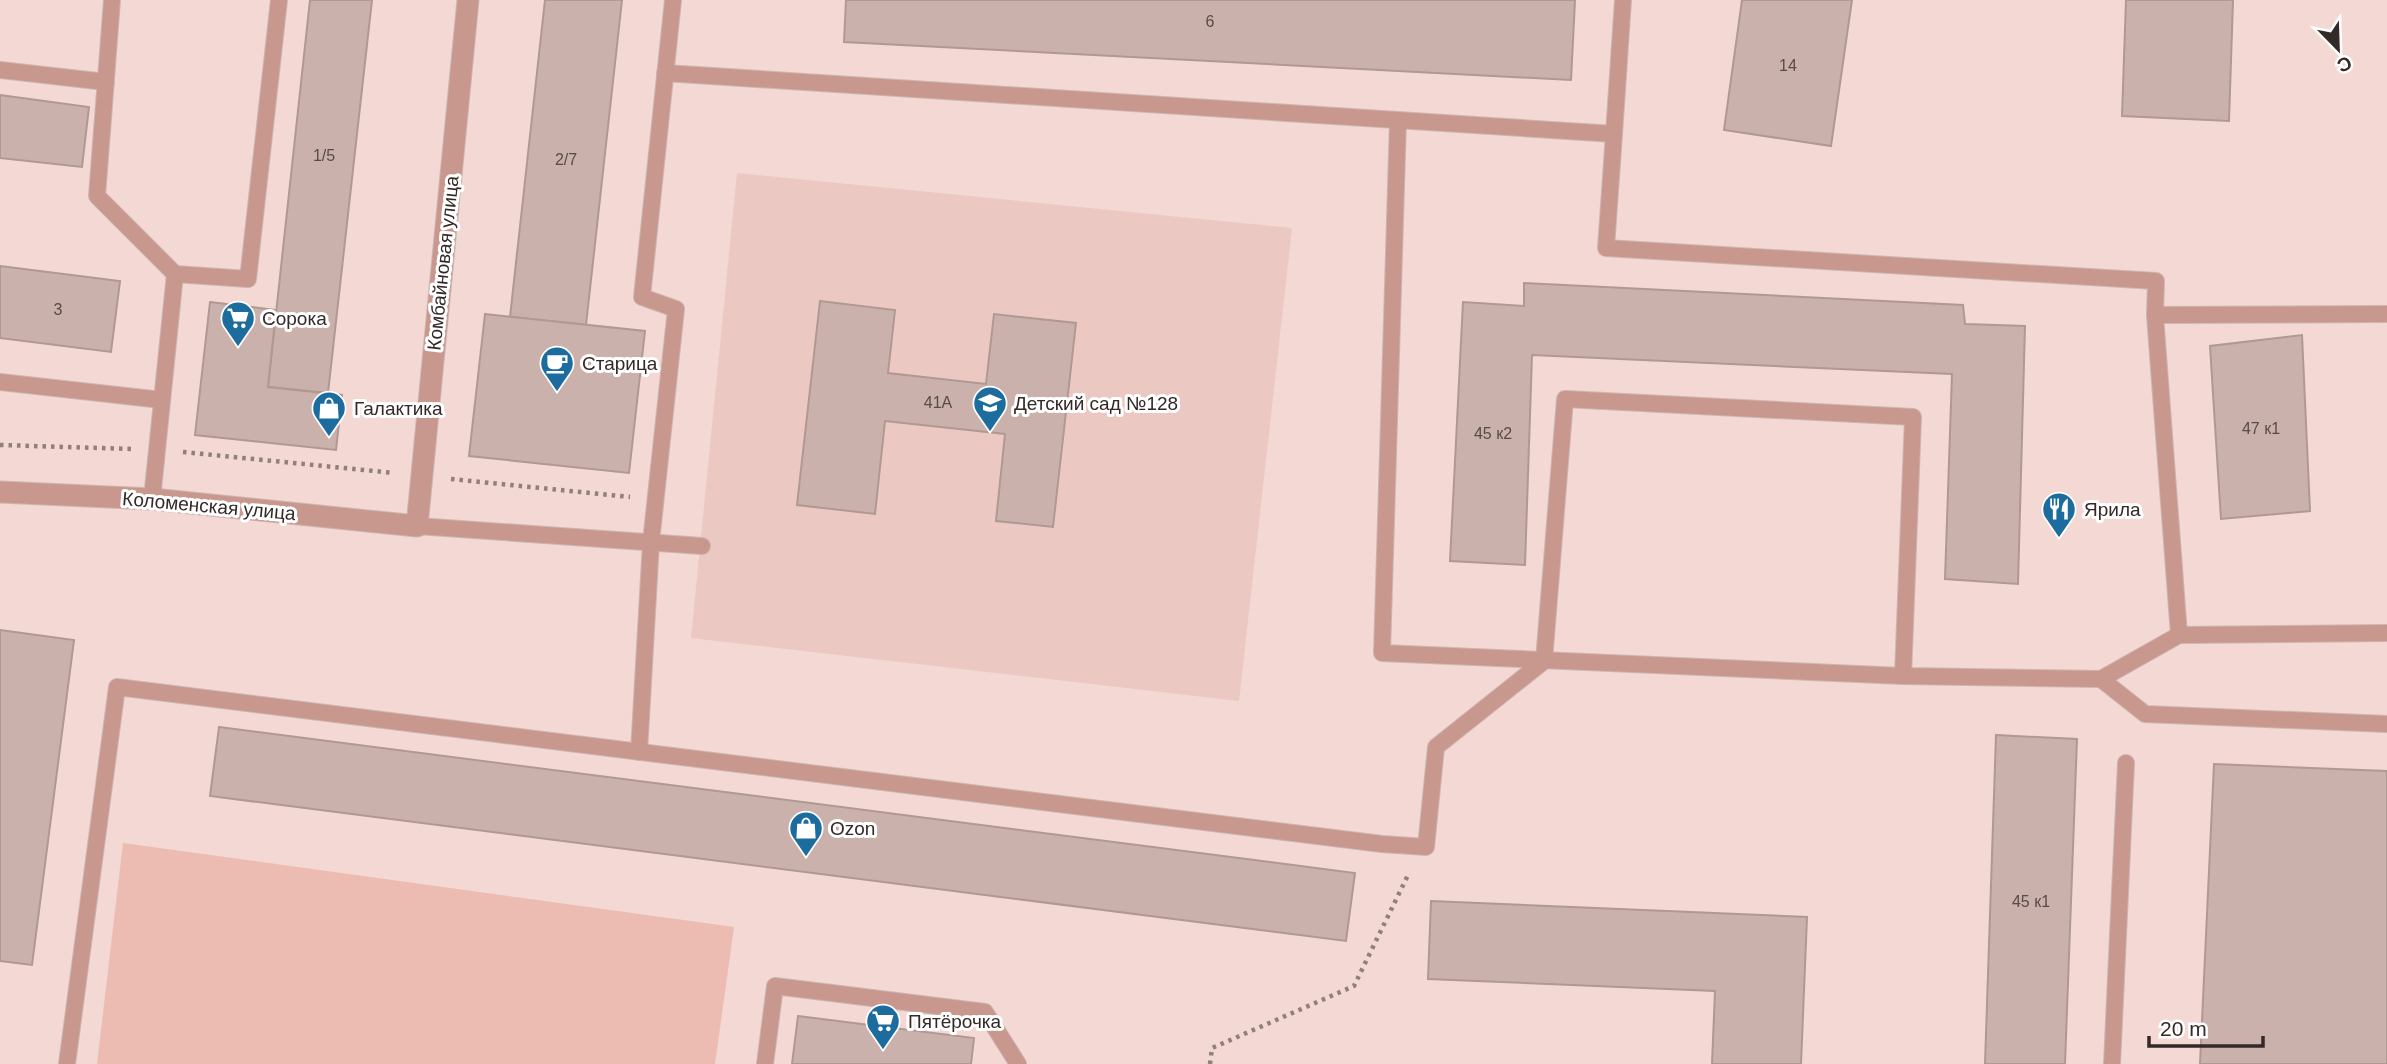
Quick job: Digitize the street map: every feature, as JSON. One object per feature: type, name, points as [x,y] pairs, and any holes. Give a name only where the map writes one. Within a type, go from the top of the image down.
[{"type":"street","name":"Комбайновая улица","points":[[417,526],[468,0]]},
{"type":"street","name":"Коломенская улица","points":[[0,492],[152,499],[417,526]]},
{"type":"lane","points":[[113,0],[97,196],[175,274],[248,279],[279,0]]},
{"type":"lane","points":[[639,752],[651,542],[677,309],[642,297],[673,0]]},
{"type":"lane","points":[[1623,0],[1606,248],[2156,281],[2155,315],[2179,635]]},
{"type":"lane","points":[[0,71],[106,82]]},
{"type":"lane","points":[[665,73],[1614,134]]},
{"type":"lane","points":[[1398,120],[1382,653],[1903,676],[2101,679],[2179,635],[2387,633]]},
{"type":"lane","points":[[152,499],[175,274]]},
{"type":"lane","points":[[2155,315],[2387,314]]},
{"type":"lane","points":[[0,382],[162,400]]},
{"type":"lane","points":[[67,1064],[117,687],[1426,847],[1436,747],[1544,661],[1565,399],[1913,417],[1903,676]]},
{"type":"lane","points":[[417,526],[702,546]]},
{"type":"lane","points":[[2101,679],[2145,714],[2387,724]]},
{"type":"lane","points":[[2112,1064],[2126,764]]},
{"type":"lane","points":[[765,1064],[775,986],[985,1012],[1018,1064]]},
{"type":"path","points":[[0,445],[157,450],[656,500]]},
{"type":"path","points":[[1210,1064],[1212,1048],[1354,986],[1422,847]]},
{"type":"shaded area","name":"Детский сад №128","points":[[737,173],[1292,228],[1239,701],[691,638]]},
{"type":"shaded area","points":[[123,843],[734,927],[715,1064],[97,1064]]},
{"type":"building","points":[[310,0],[372,0],[328,393],[268,387]]},
{"type":"building","points":[[545,0],[622,0],[586,325],[510,317]]},
{"type":"building","points":[[846,0],[1575,0],[1571,80],[844,42]]},
{"type":"building","points":[[1742,0],[1852,0],[1831,146],[1724,130]]},
{"type":"building","points":[[2126,0],[2233,0],[2229,121],[2122,116]]},
{"type":"building","points":[[0,95],[89,107],[82,167],[0,158]]},
{"type":"building","points":[[0,266],[120,281],[111,352],[0,338]]},
{"type":"building","points":[[1524,283],[1963,305],[1965,324],[2025,326],[2018,584],[1945,579],[1952,374],[1532,355],[1525,565],[1450,561],[1463,302],[1524,306]]},
{"type":"building","points":[[820,301],[895,310],[888,373],[986,384],[994,314],[1076,323],[1053,527],[996,521],[1005,434],[885,421],[875,514],[797,505]]},
{"type":"building","name":"Сорока","points":[[210,302],[276,310],[268,387],[342,395],[336,450],[195,435]]},
{"type":"building","name":"Старица","points":[[485,314],[645,331],[629,473],[469,456]]},
{"type":"building","points":[[2302,335],[2310,511],[2221,519],[2210,346]]},
{"type":"building","points":[[0,630],[74,640],[32,965],[0,961]]},
{"type":"building","points":[[219,727],[1355,873],[1346,941],[210,796]]},
{"type":"building","points":[[1996,735],[2077,739],[2065,1064],[1985,1064]]},
{"type":"building","points":[[2214,764],[2387,771],[2387,1064],[2200,1064]]},
{"type":"building","points":[[1431,901],[1807,917],[1801,1064],[1712,1064],[1715,991],[1428,979]]},
{"type":"building","name":"Пятёрочка","points":[[798,1016],[974,1038],[971,1064],[792,1064]]},
{"type":"place","name":"Сорока","points":[[238,348]]},
{"type":"place","name":"Старица","points":[[557,393]]},
{"type":"place","name":"Детский сад №128","points":[[990,433]]},
{"type":"place","name":"Галактика","points":[[329,438]]},
{"type":"place","name":"Ярила","points":[[2059,539]]},
{"type":"place","name":"Ozon","points":[[806,858]]},
{"type":"place","name":"Пятёрочка","points":[[883,1051]]}]
